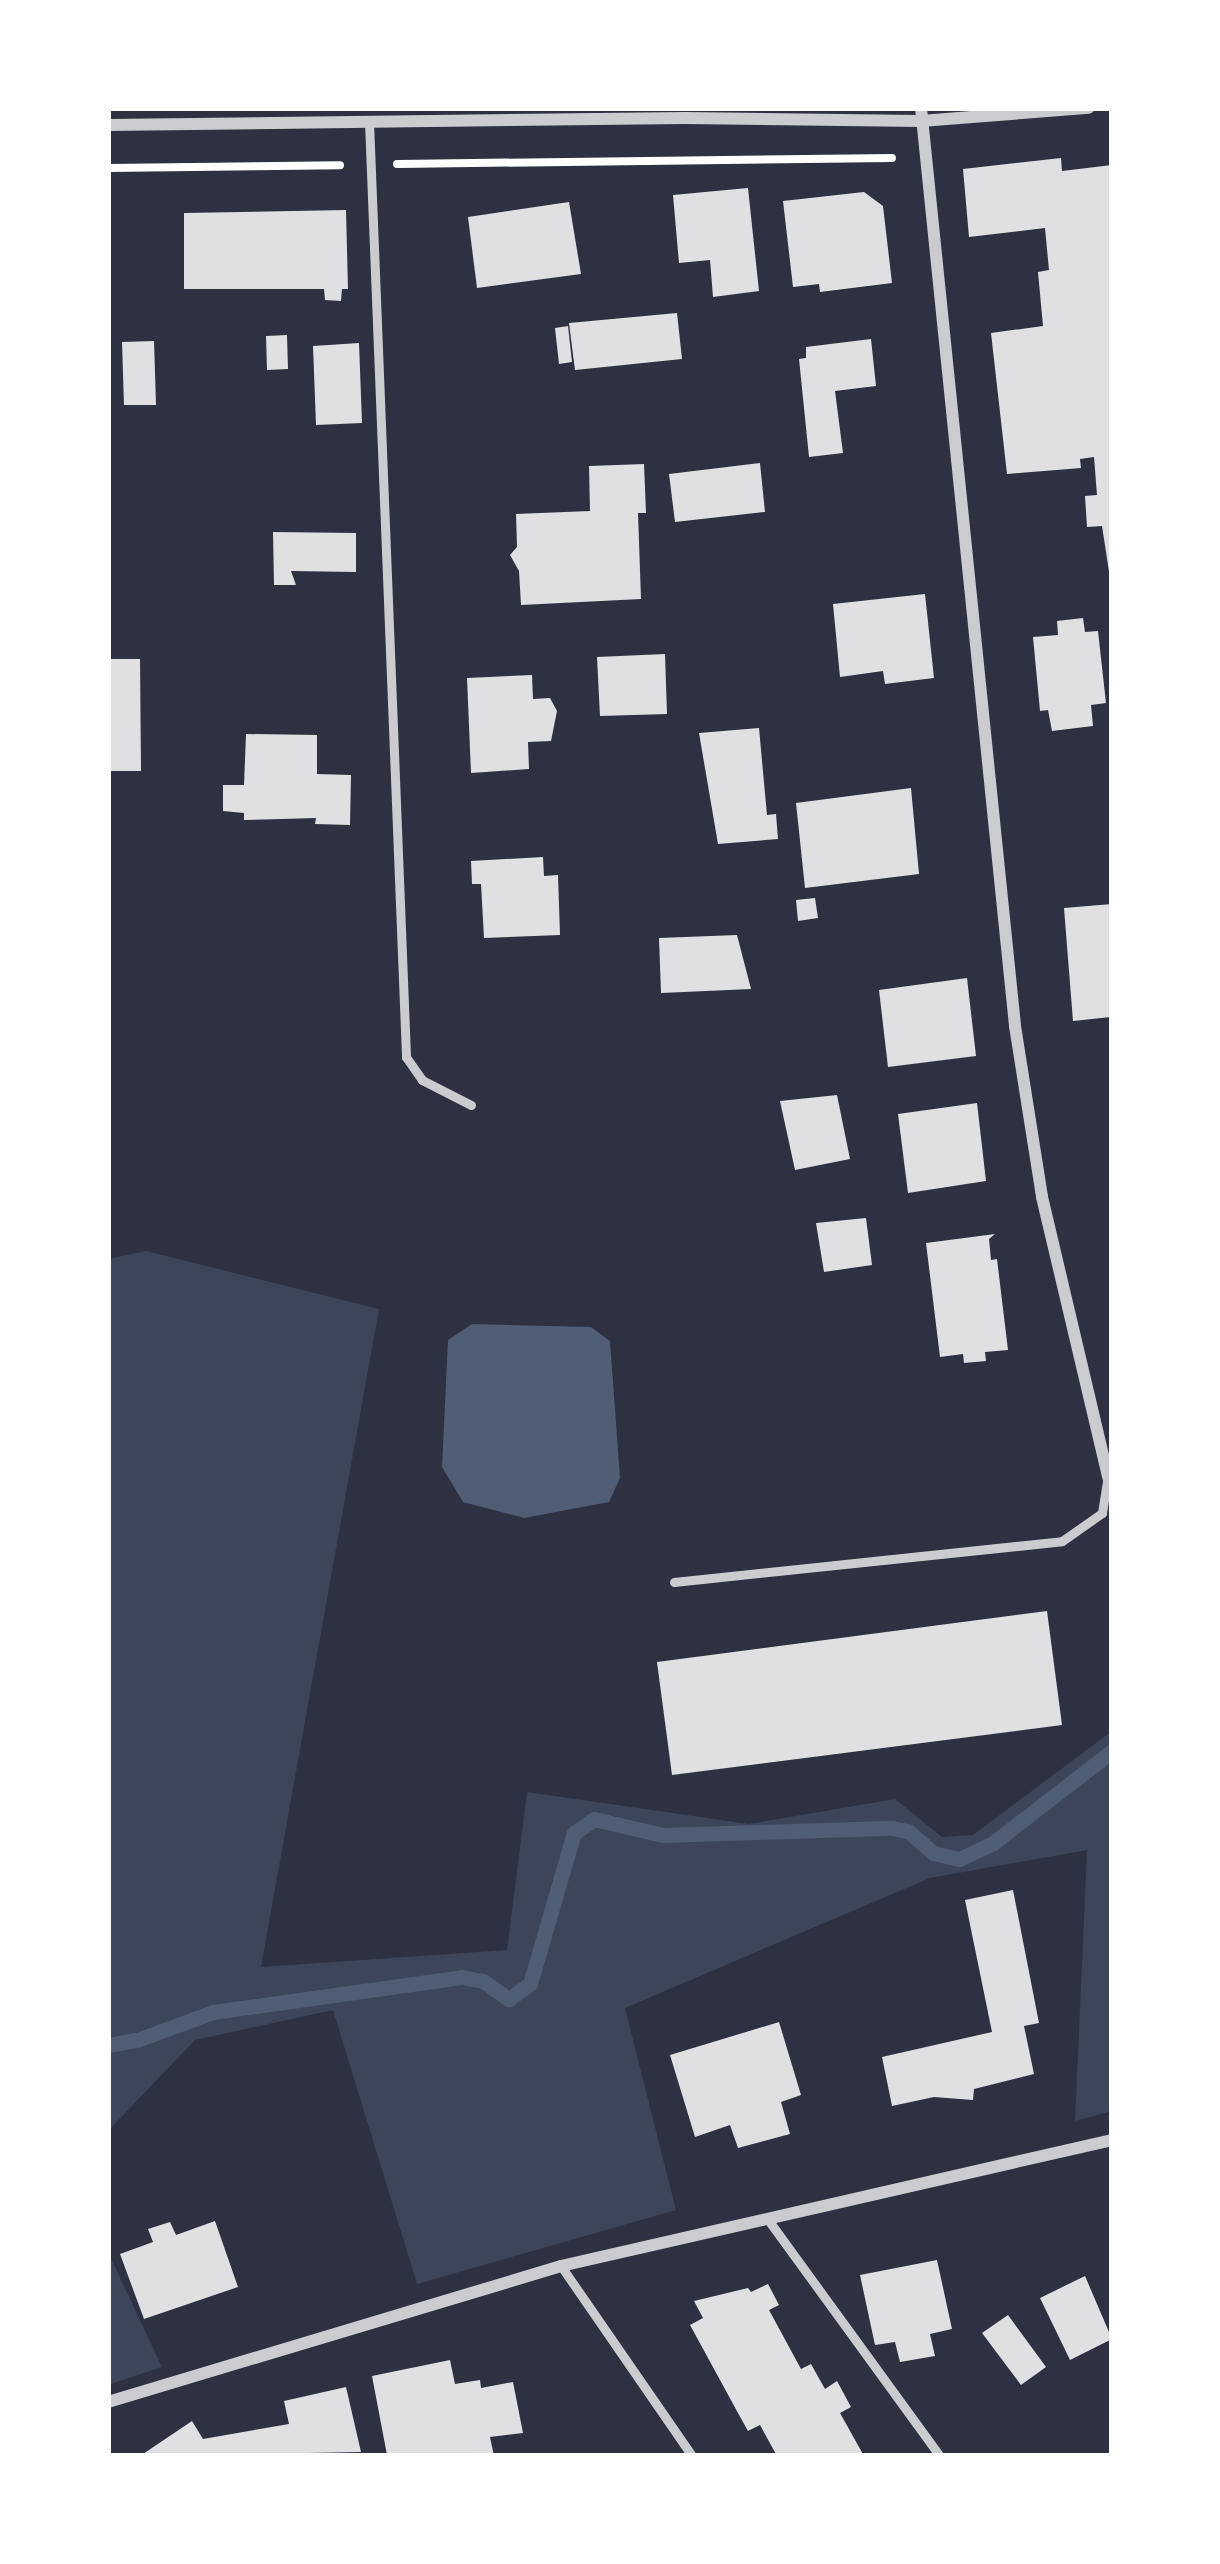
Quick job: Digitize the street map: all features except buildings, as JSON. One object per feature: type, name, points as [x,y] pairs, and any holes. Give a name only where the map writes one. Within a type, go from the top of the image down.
[{"type":"street","points":[[108,125],[1088,108]]},
{"type":"street","points":[[921,114],[1016,1026],[1042,1196],[1108,1477]]},
{"type":"street","points":[[108,2402],[561,2266],[1112,2140]]},
{"type":"lane","points":[[369,122],[406,1057],[422,1080],[471,1105]]},
{"type":"lane","points":[[674,1582],[1063,1541],[1102,1513],[1108,1477]]},
{"type":"lane","points":[[770,2221],[940,2456]]},
{"type":"lane","points":[[561,2266],[692,2456]]},
{"type":"path","points":[[108,168],[924,158]]},
{"type":"shaded area","points":[[146,1251],[379,1309],[261,1967],[507,1950],[527,1792],[749,1824],[895,1799],[942,1837],[973,1835],[1112,1731],[1112,2111],[1075,2121],[1087,1850],[930,1878],[625,2008],[676,2210],[417,2284],[333,2010],[195,2040],[108,2131],[108,1259]]},
{"type":"shaded area","points":[[472,1324],[591,1327],[610,1341],[620,1478],[609,1502],[524,1518],[463,1502],[442,1467],[448,1340]]},
{"type":"shaded area","points":[[108,2252],[162,2367],[108,2385]]},
{"type":"waterway","points":[[108,2045],[137,2040],[213,2012],[462,1977],[483,1981],[509,1999],[530,1984],[574,1833],[594,1819],[663,1835],[892,1828],[908,1831],[933,1853],[959,1859],[993,1843],[1112,1751]]}]
